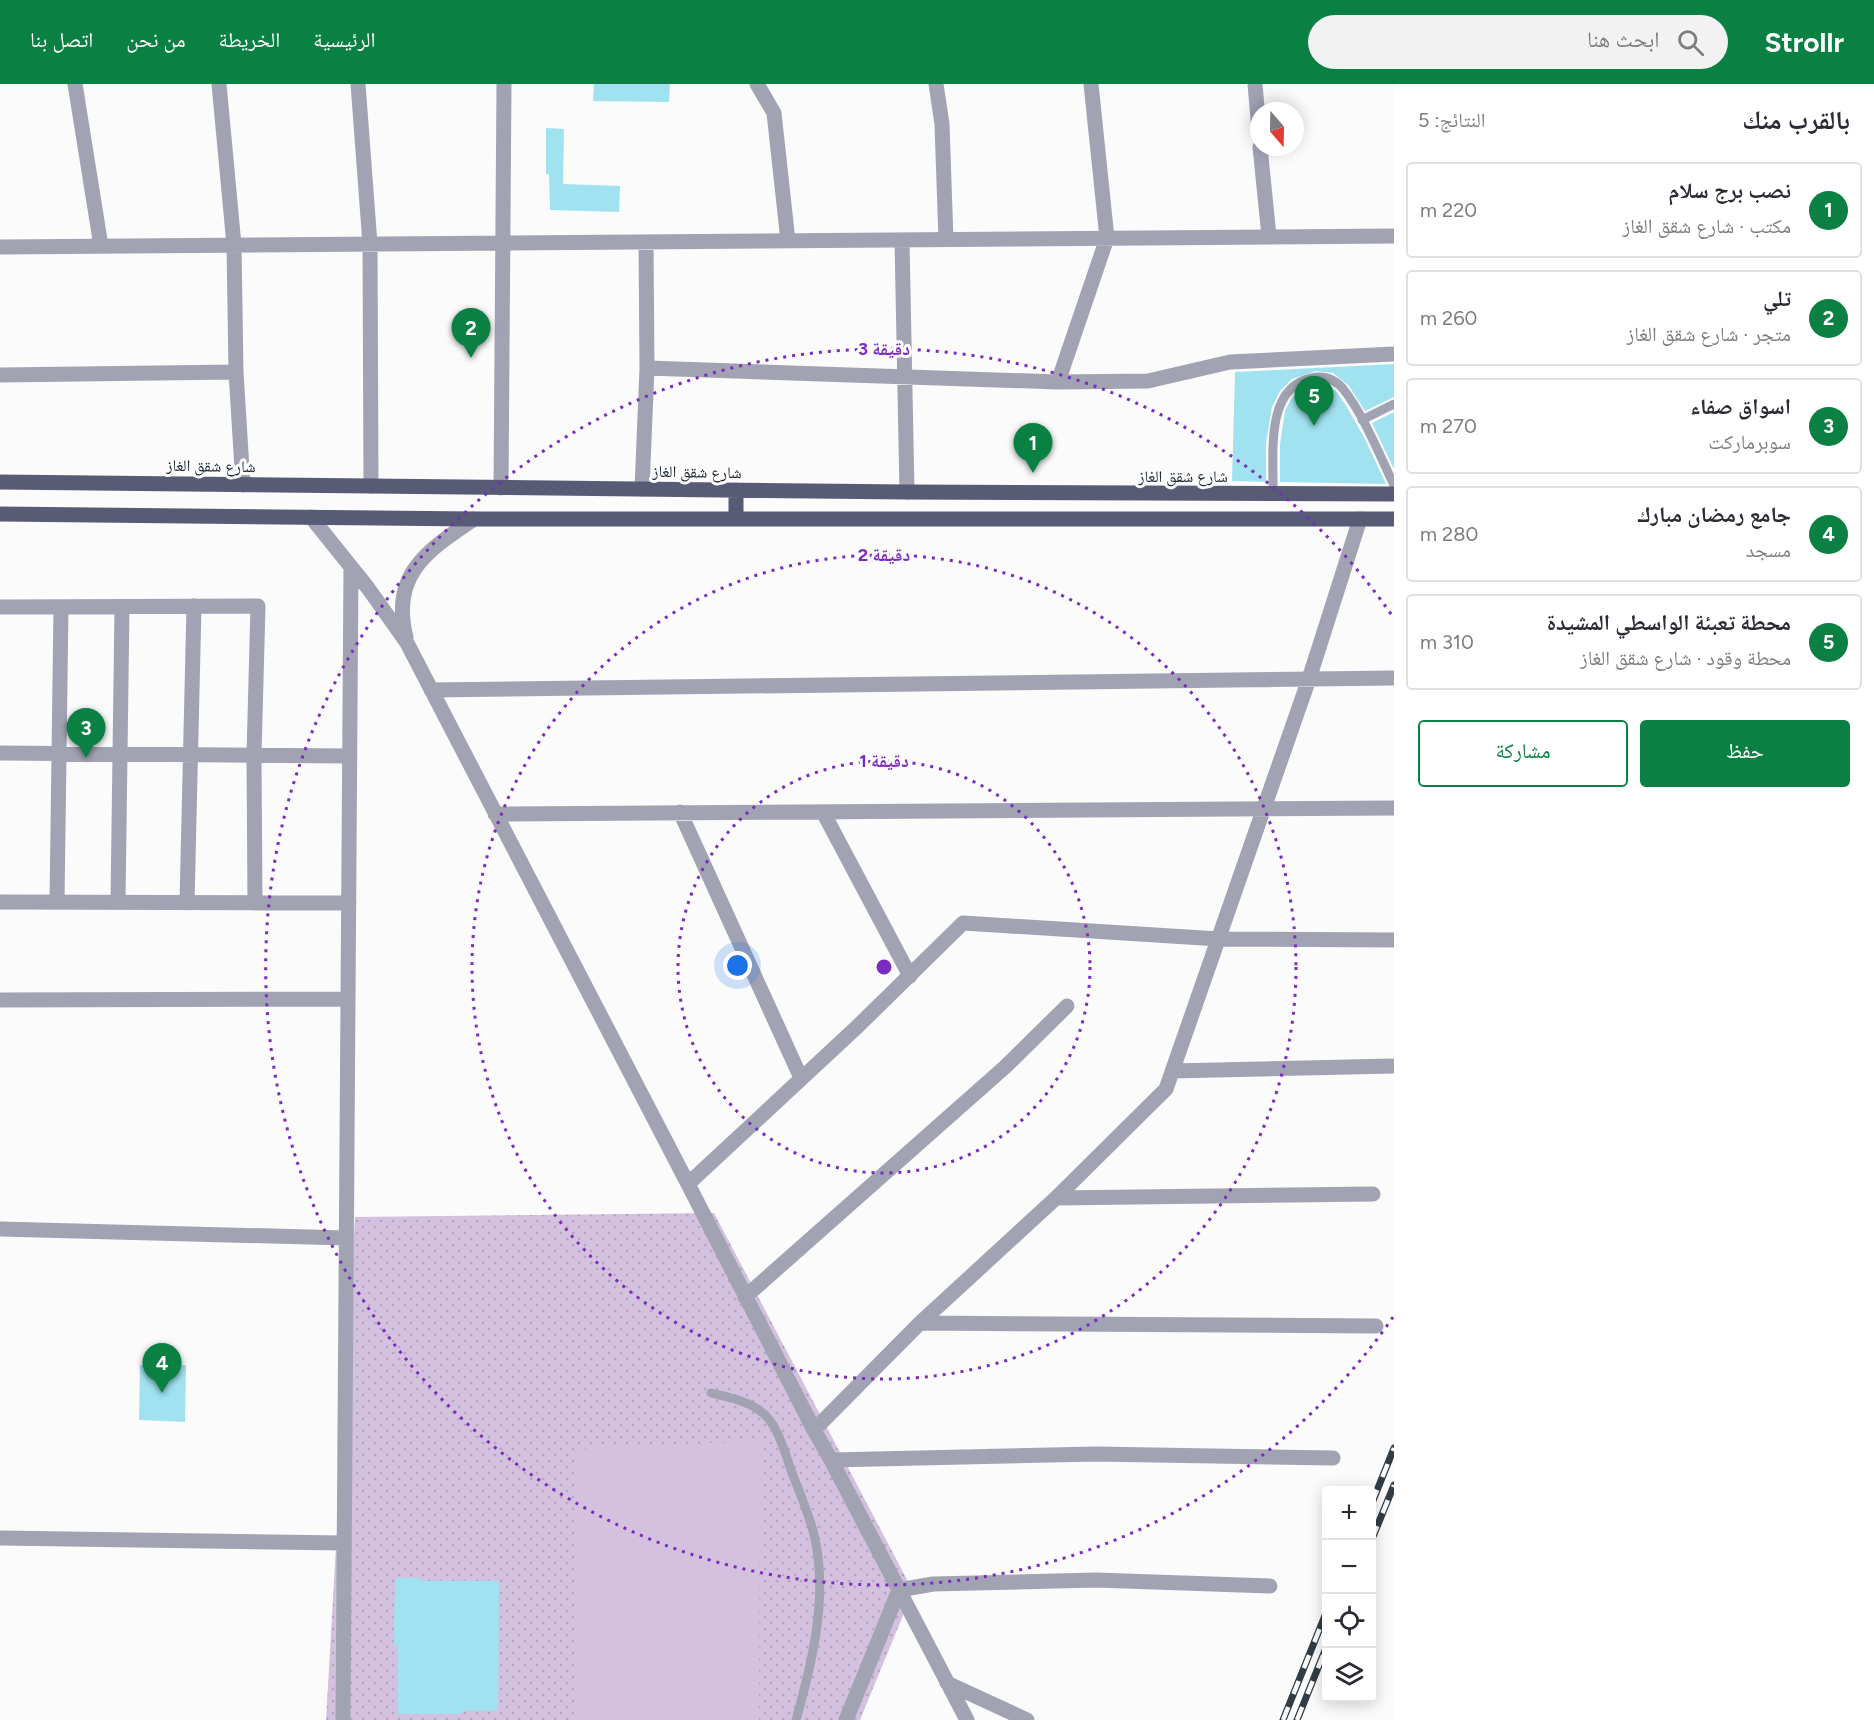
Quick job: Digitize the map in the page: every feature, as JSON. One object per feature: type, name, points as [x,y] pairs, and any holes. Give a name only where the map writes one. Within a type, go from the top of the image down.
[{"type":"main road","name":"شارع شقق الغاز","points":[[0,482],[907,492],[1394,494]]},
{"type":"main road","points":[[736,490],[736,519]]},
{"type":"main road","points":[[0,514],[474,519],[1394,519]]},
{"type":"street","points":[[75,84],[101,246]]},
{"type":"street","points":[[219,84],[234,245],[236,372],[243,484]]},
{"type":"street","points":[[358,84],[370,244],[371,486]]},
{"type":"street","points":[[501,488],[504,84]]},
{"type":"street","points":[[757,84],[774,113],[788,241]]},
{"type":"street","points":[[936,84],[942,124],[946,240]]},
{"type":"street","points":[[1058,382],[1107,238],[1091,84]]},
{"type":"street","points":[[1255,84],[1257,102]]},
{"type":"street","points":[[1261,156],[1269,236]]},
{"type":"street","points":[[0,247],[1394,236]]},
{"type":"street","points":[[902,240],[907,492]]},
{"type":"street","points":[[642,489],[647,368],[646,242]]},
{"type":"street","points":[[647,368],[1058,382],[1148,381],[1230,362],[1394,354]]},
{"type":"street","points":[[0,375],[236,372]]},
{"type":"street","points":[[312,518],[407,643],[814,1430],[967,1720]]},
{"type":"street","points":[[407,643],[401,614],[402,602],[417,564],[434,546],[474,519]]},
{"type":"street","points":[[814,1430],[920,1323],[1056,1198],[1166,1089],[1309,679],[1360,519]]},
{"type":"street","points":[[343,1720],[351,567]]},
{"type":"street","points":[[187,903],[194,606]]},
{"type":"street","points":[[0,607],[258,606],[254,755],[255,903]]},
{"type":"street","points":[[57,902],[61,607]]},
{"type":"street","points":[[118,902],[122,607]]},
{"type":"street","points":[[432,690],[1394,678]]},
{"type":"street","points":[[0,753],[350,756]]},
{"type":"street","points":[[495,813],[1394,808]]},
{"type":"street","points":[[680,812],[801,1078]]},
{"type":"street","points":[[823,812],[910,975]]},
{"type":"street","points":[[0,902],[349,903]]},
{"type":"street","points":[[688,1184],[858,1026],[963,923],[1219,939],[1394,940]]},
{"type":"street","points":[[0,1000],[348,999]]},
{"type":"street","points":[[745,1297],[1005,1067],[1067,1006]]},
{"type":"street","points":[[1172,1071],[1394,1066]]},
{"type":"street","points":[[1056,1198],[1373,1194]]},
{"type":"street","points":[[0,1229],[346,1238]]},
{"type":"street","points":[[920,1323],[1376,1326]]},
{"type":"street","points":[[831,1460],[1096,1454],[1333,1458]]},
{"type":"street","points":[[0,1538],[344,1542]]},
{"type":"street","points":[[899,1590],[933,1584],[1096,1580],[1270,1586]]},
{"type":"street","points":[[846,1720],[899,1590]]},
{"type":"street","points":[[947,1683],[1027,1720]]},
{"type":"lane","points":[[1273,494],[1275,419],[1282,399],[1292,385],[1315,377],[1329,377],[1344,390],[1362,420],[1394,485]]},
{"type":"lane","points":[[1362,420],[1394,404]]},
{"type":"lane","points":[[711,1393],[749,1404],[766,1415],[784,1452],[815,1538],[819,1569],[818,1610],[811,1668],[796,1720]]},
{"type":"shaded area","points":[[714,1213],[913,1591],[860,1720],[326,1720],[355,1217]]},
{"type":"shaded area","points":[[760,1441],[759,1720],[574,1720],[574,1449]]},
{"type":"building","points":[[594,84],[670,84],[669,102],[593,101]]},
{"type":"building","points":[[546,128],[564,129],[563,184],[620,186],[619,212],[550,210],[549,174],[546,174]]},
{"type":"building","points":[[1394,364],[1394,397],[1365,411],[1349,386],[1333,373],[1316,371],[1292,379],[1280,391],[1272,407],[1266,443],[1266,482],[1232,481],[1235,372]]},
{"type":"building","points":[[1324,384],[1336,391],[1345,404],[1365,439],[1386,484],[1280,482],[1280,444],[1285,411],[1291,399],[1300,390]]},
{"type":"building","points":[[1394,412],[1394,469],[1372,423]]},
{"type":"building","points":[[140,1365],[186,1365],[185,1422],[139,1420]]},
{"type":"building","points":[[395,1578],[421,1578],[421,1581],[499,1581],[498,1711],[461,1711],[461,1714],[398,1714],[398,1645],[394,1645]]},
{"type":"railway","points":[[1376,1493],[1394,1448]]},
{"type":"railway","points":[[1376,1529],[1394,1485]]},
{"type":"railway","points":[[1283,1720],[1322,1623]]},
{"type":"railway","points":[[1297,1720],[1322,1658]]},
{"type":"place","name":"تلي","points":[[471,358]]},
{"type":"place","name":"محطة تعبئة الواسطي المشيدة","points":[[1314,426]]},
{"type":"place","name":"نصب برج سلام","points":[[1033,473]]},
{"type":"place","name":"اسواق صفاء","points":[[86,758]]},
{"type":"place","name":"جامع رمضان مبارك","points":[[162,1393]]}]
